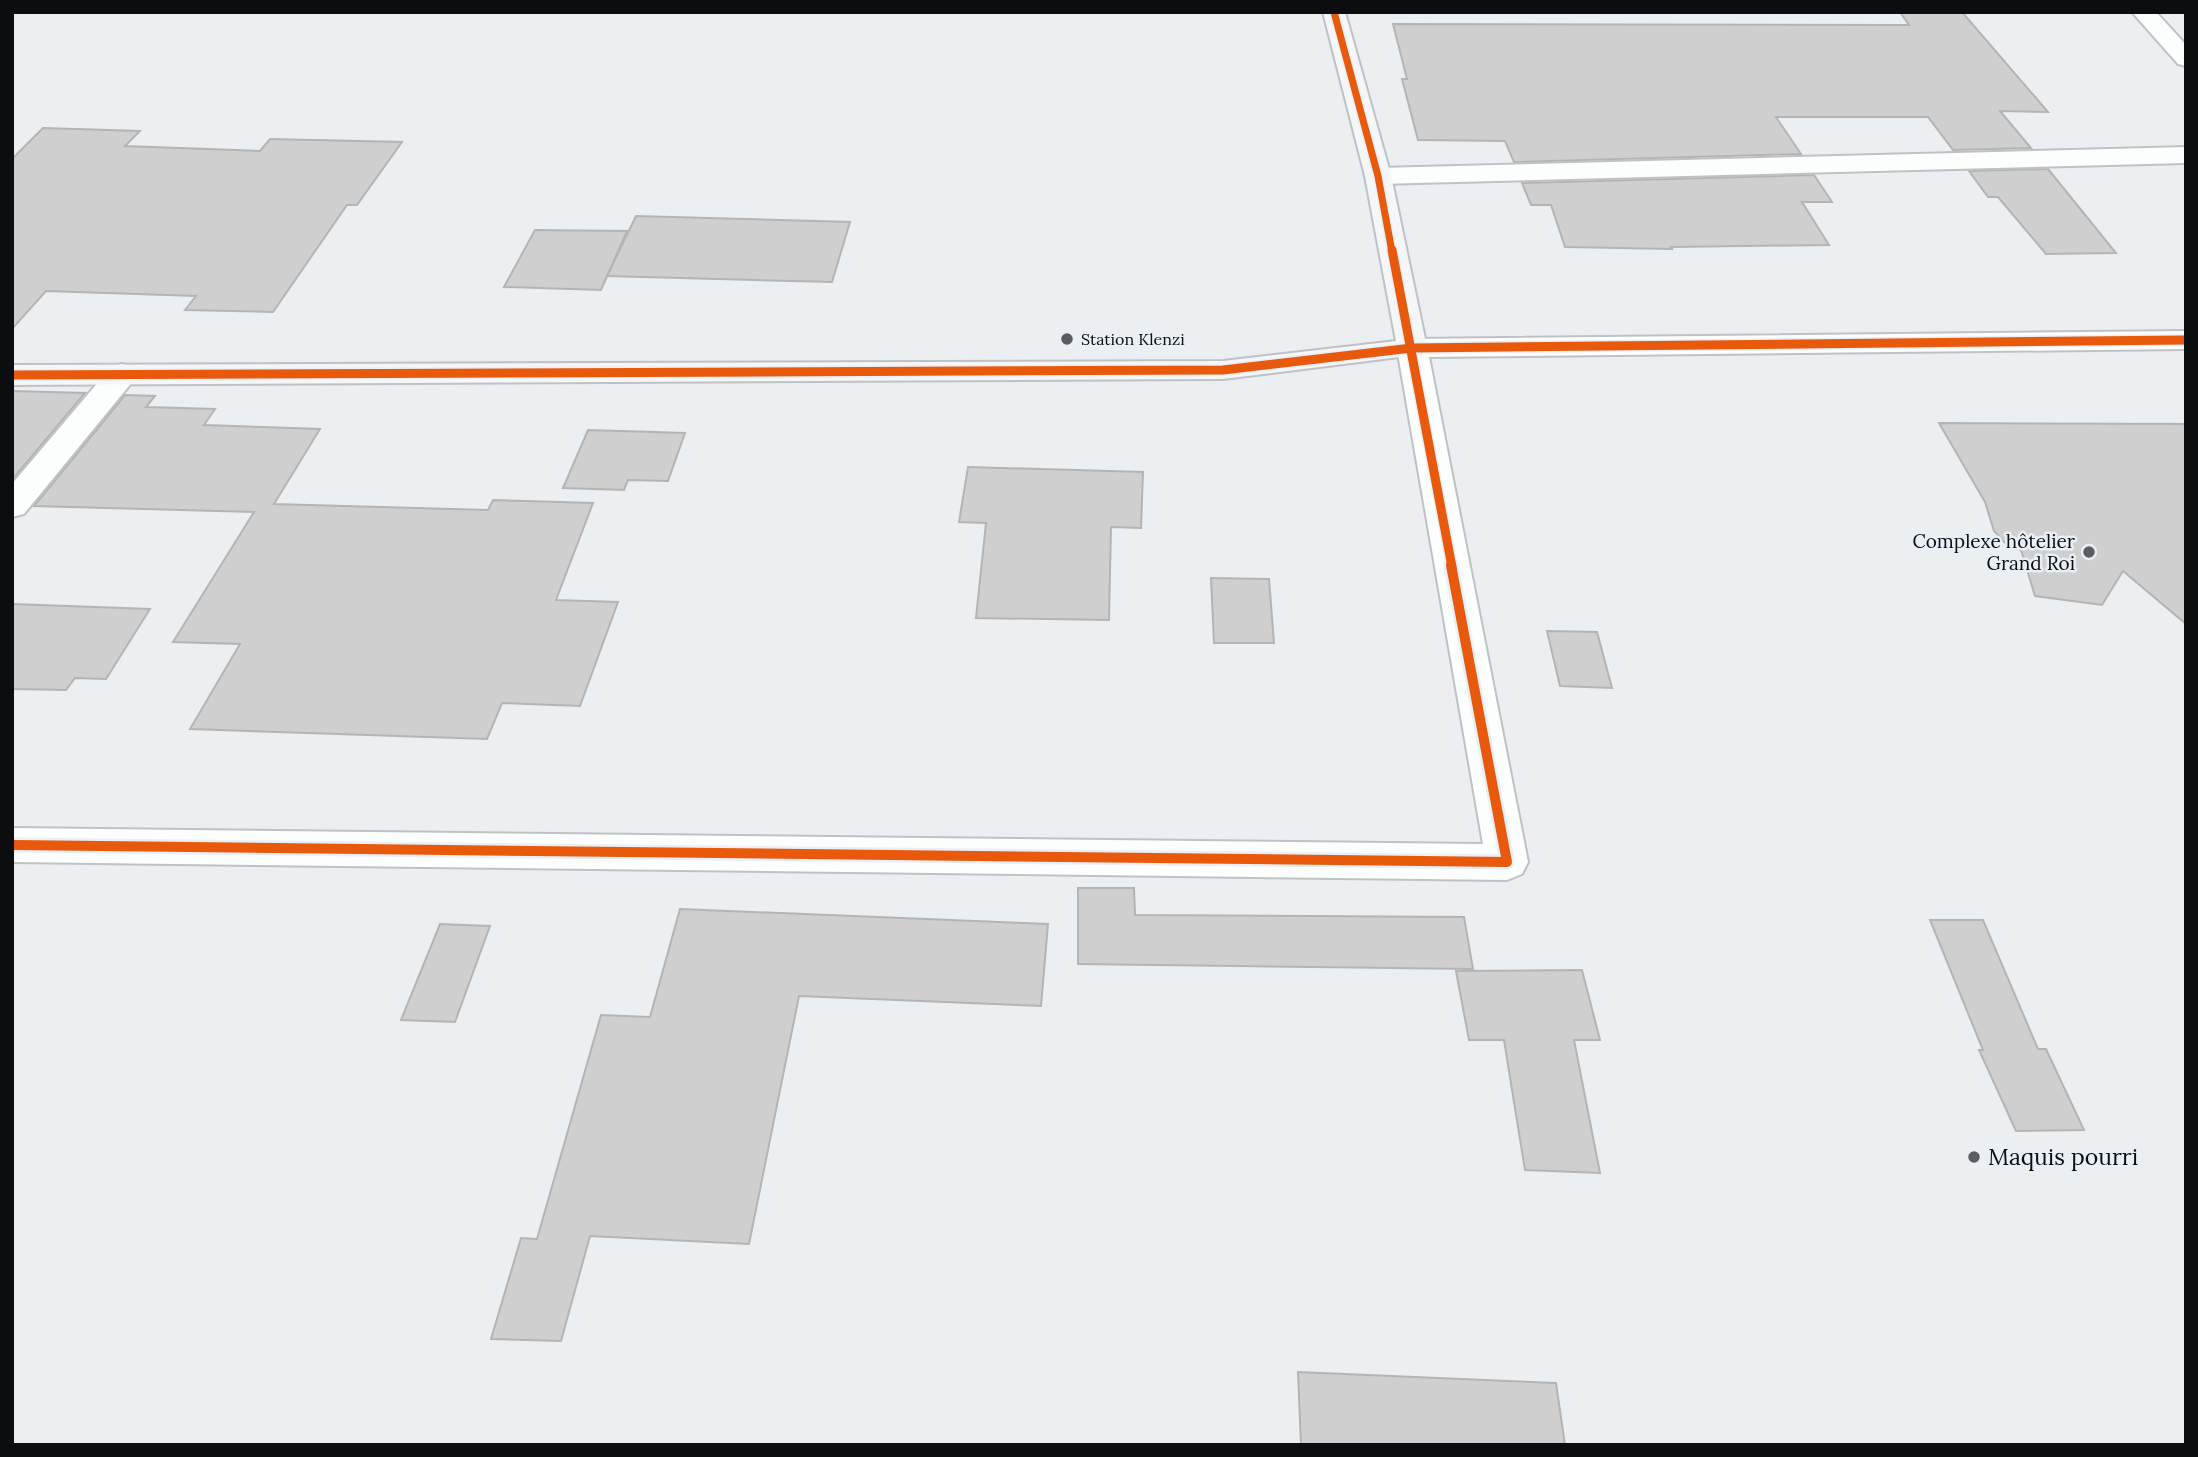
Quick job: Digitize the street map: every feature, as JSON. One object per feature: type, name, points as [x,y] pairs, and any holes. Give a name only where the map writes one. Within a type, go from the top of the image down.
[{"type":"street","points":[[12,845],[1507,862],[1378,176],[1334,12]]},
{"type":"street","points":[[2143,12],[2186,59]]},
{"type":"street","points":[[1378,176],[2186,155]]},
{"type":"street","points":[[12,375],[1223,370],[1412,348],[2186,340]]},
{"type":"street","points":[[12,506],[122,374]]},
{"type":"building","points":[[1900,12],[1962,12],[2048,112],[2000,111],[2031,148],[1953,150],[1928,117],[1776,117],[1801,154],[1514,162],[1505,141],[1418,140],[1402,79],[1407,79],[1393,24],[1909,25]]},
{"type":"building","points":[[43,128],[140,131],[125,146],[260,151],[270,139],[402,142],[357,205],[347,205],[273,312],[185,310],[196,296],[46,291],[12,329],[12,159]]},
{"type":"building","points":[[2048,169],[2116,253],[2046,254],[1998,197],[1988,197],[1969,171]]},
{"type":"building","points":[[1814,175],[1832,202],[1802,202],[1829,245],[1671,247],[1672,249],[1565,247],[1551,205],[1531,205],[1522,183]]},
{"type":"building","points":[[636,216],[850,222],[832,282],[607,276]]},
{"type":"building","points":[[535,230],[627,231],[601,290],[504,287]]},
{"type":"building","points":[[12,391],[85,393],[12,480]]},
{"type":"building","points":[[125,395],[155,396],[146,407],[215,409],[204,425],[320,429],[274,504],[488,510],[493,500],[593,503],[556,600],[618,602],[580,706],[502,703],[487,739],[190,729],[240,644],[173,642],[254,512],[34,506]]},
{"type":"building","points":[[1939,423],[2186,424],[2186,624],[2123,571],[2102,605],[2035,596],[2021,550],[2005,543],[1994,531],[1985,502]]},
{"type":"building","points":[[588,430],[685,433],[668,481],[628,480],[624,490],[563,488]]},
{"type":"building","points":[[968,467],[1143,472],[1141,528],[1111,527],[1109,620],[976,618],[986,523],[959,522]]},
{"type":"building","points":[[1211,578],[1269,579],[1274,643],[1214,643]]},
{"type":"building","points":[[12,604],[150,609],[106,679],[75,678],[66,690],[12,689]]},
{"type":"building","points":[[1547,631],[1597,632],[1612,688],[1560,686]]},
{"type":"building","points":[[1078,888],[1134,888],[1135,915],[1464,917],[1473,969],[1078,964]]},
{"type":"building","points":[[680,909],[1048,924],[1041,1006],[799,996],[749,1244],[590,1236],[561,1341],[491,1339],[521,1238],[537,1239],[601,1015],[650,1017]]},
{"type":"building","points":[[1930,920],[1983,920],[2038,1049],[2046,1049],[2084,1130],[2016,1131],[1979,1050],[1983,1050]]},
{"type":"building","points":[[440,924],[490,926],[455,1022],[401,1020]]},
{"type":"building","points":[[1582,970],[1600,1040],[1574,1040],[1600,1173],[1525,1170],[1504,1040],[1469,1040],[1456,971]]},
{"type":"building","points":[[1298,1372],[1556,1383],[1565,1445],[1301,1445]]},
{"type":"cycle path","points":[[12,845],[1507,862],[1378,176],[1334,12]]},
{"type":"cycle path","points":[[12,375],[1223,370],[1412,348],[2186,340]]},
{"type":"place","name":"Station Klenzi","points":[[1067,339]]},
{"type":"place","name":"Complexe hôtelier Grand Roi","points":[[2089,552]]},
{"type":"place","name":"Maquis pourri","points":[[1974,1157]]}]
